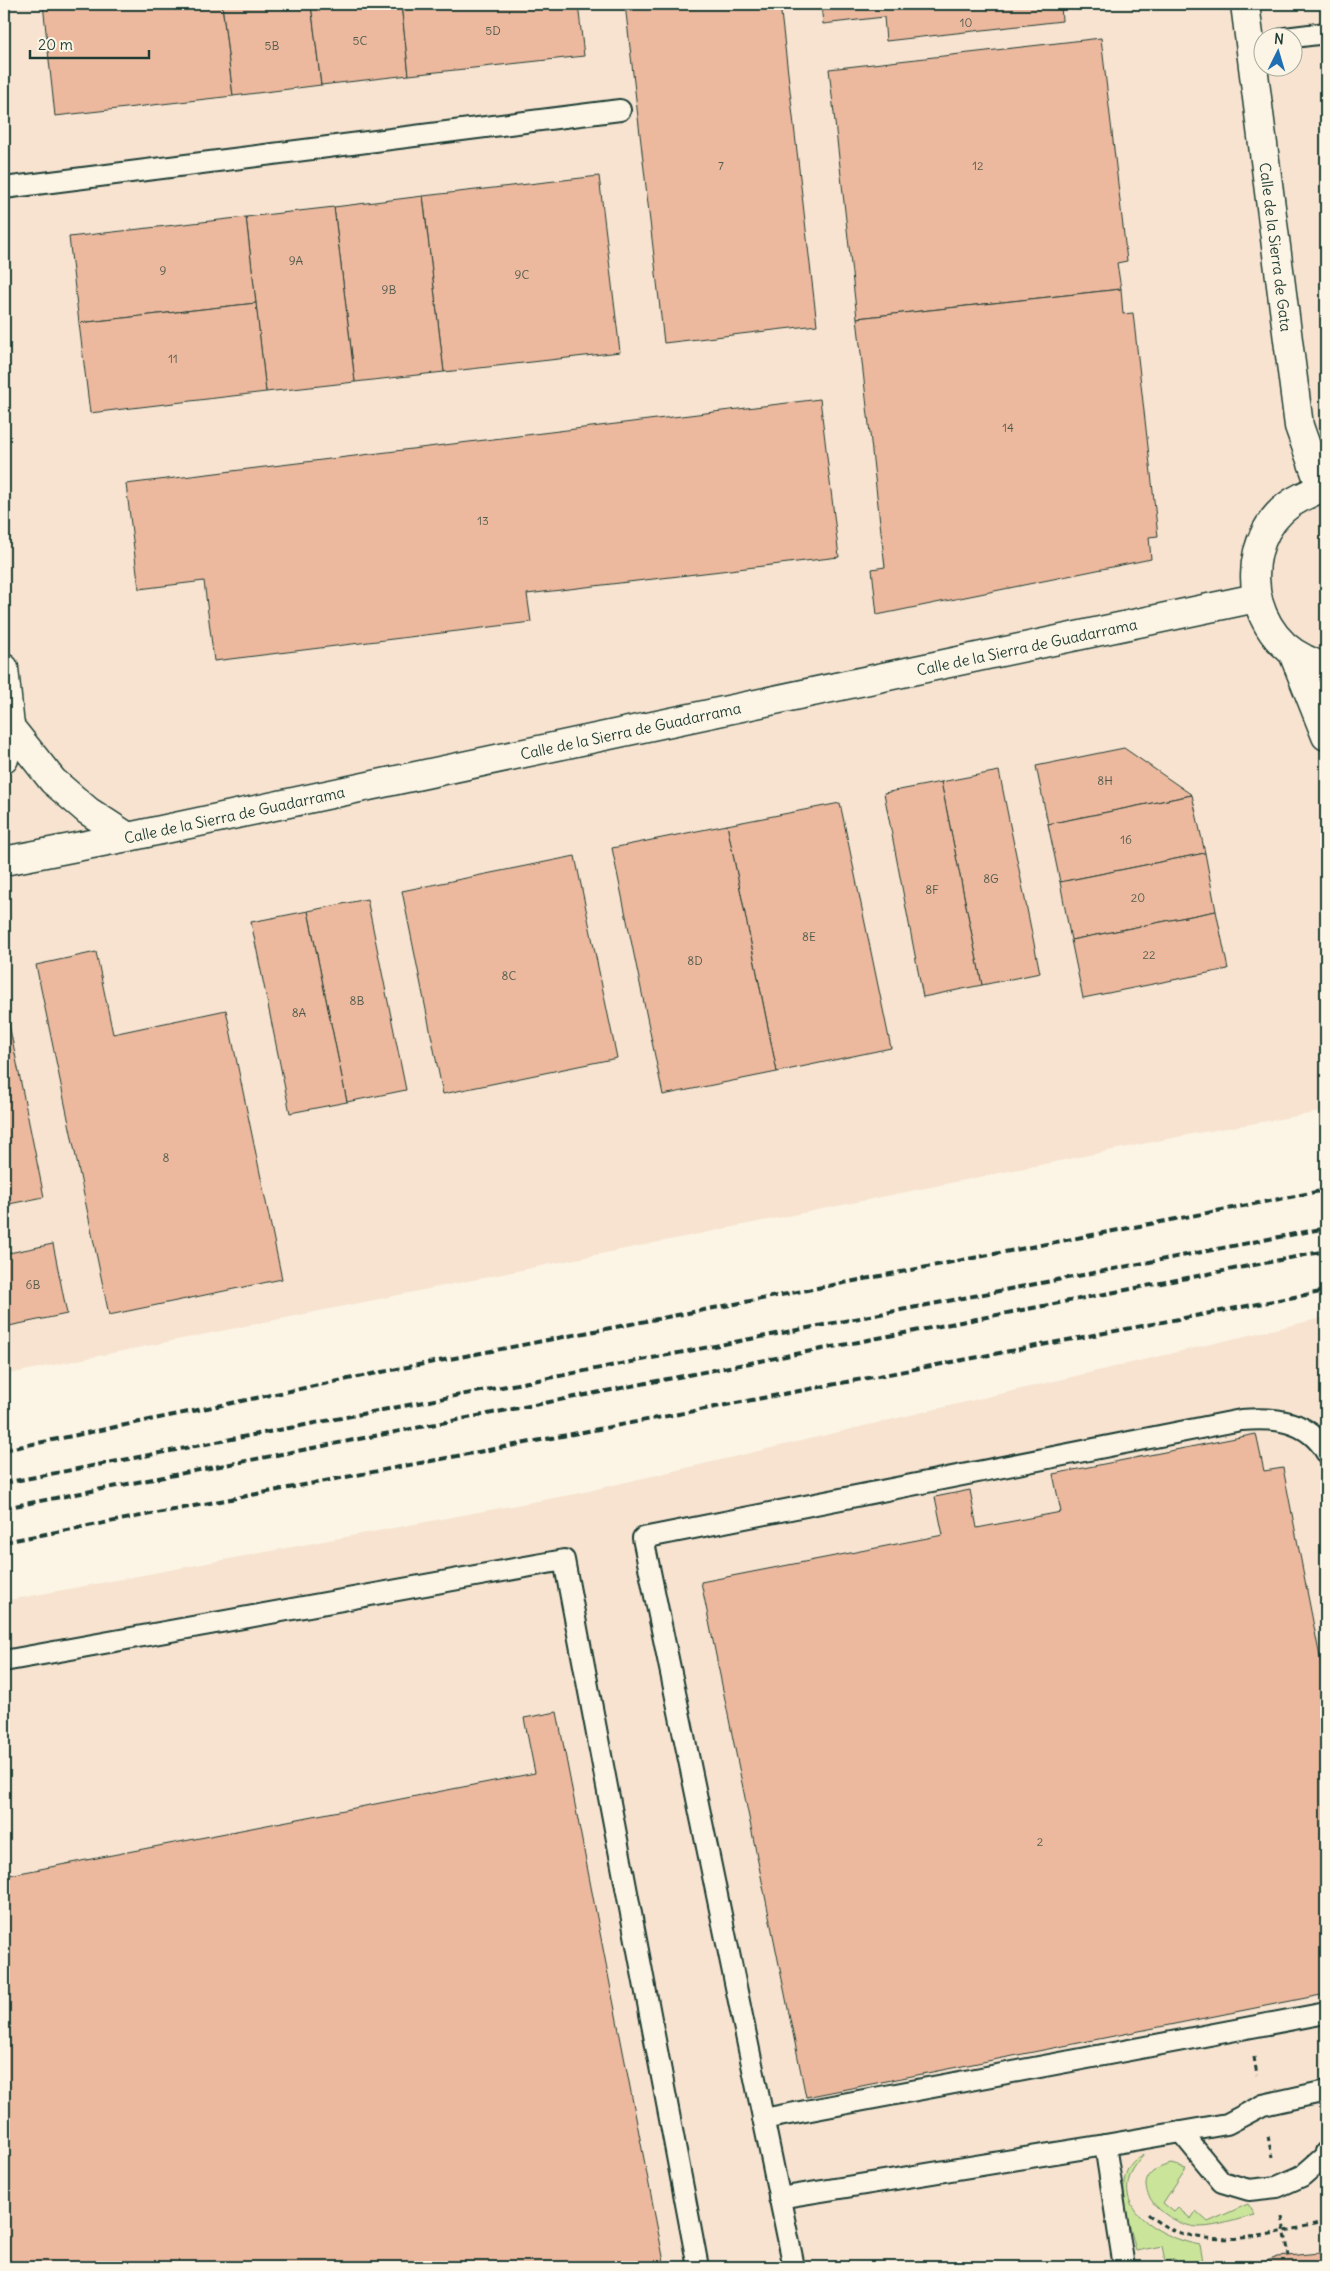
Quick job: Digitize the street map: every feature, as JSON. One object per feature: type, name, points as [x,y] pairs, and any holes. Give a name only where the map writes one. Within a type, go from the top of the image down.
[{"type":"street","name":"Calle de la Sierra de Gata","points":[[1244,4],[1252,29]]},
{"type":"street","name":"Calle de la Sierra de Gata","points":[[1260,78],[1299,426],[1324,488]]},
{"type":"street","points":[[1324,488],[1292,502],[1270,525],[1256,559],[1256,598],[1272,632],[1292,653],[1326,736]]},
{"type":"street","name":"Calle de la Sierra de Guadarrama","points":[[4,861],[128,837],[1256,598]]},
{"type":"street","points":[[1292,653],[1320,666],[1326,666]]},
{"type":"street","points":[[4,668],[10,727],[4,759]]},
{"type":"street","points":[[10,727],[53,781],[88,811],[128,837]]},
{"type":"lane","points":[[1302,36],[1326,33]]},
{"type":"lane","points":[[4,188],[620,110]]},
{"type":"lane","points":[[794,2267],[643,1538],[1241,1420],[1265,1418],[1298,1425],[1321,1443],[1326,1452]]},
{"type":"lane","points":[[4,1661],[564,1560],[698,2267]]},
{"type":"lane","points":[[763,2119],[1326,2013]]},
{"type":"lane","points":[[779,2198],[1227,2124],[1263,2105],[1326,2091]]},
{"type":"lane","points":[[1181,2132],[1222,2182],[1249,2190],[1277,2187],[1302,2176],[1325,2156],[1326,2152]]},
{"type":"lane","points":[[1104,2145],[1124,2267]]},
{"type":"path","points":[[1144,2208],[1150,2216],[1175,2231],[1193,2237],[1217,2240],[1285,2232],[1326,2221]]},
{"type":"shaded area","points":[[4,4],[1326,4],[1326,1111],[1192,1134],[4,1375]]},
{"type":"shaded area","points":[[1326,1317],[1326,2267],[4,2267],[4,1601],[580,1493]]},
{"type":"green space","points":[[1144,2155],[1132,2172],[1128,2188],[1130,2202],[1139,2215],[1151,2225],[1183,2241],[1200,2245],[1204,2267],[1176,2267],[1175,2259],[1165,2261],[1162,2246],[1136,2251],[1126,2212],[1124,2184],[1127,2172],[1133,2162]]},
{"type":"green space","points":[[1171,2164],[1186,2168],[1163,2203],[1174,2212],[1178,2208],[1191,2219],[1196,2211],[1208,2222],[1248,2204],[1255,2215],[1206,2227],[1185,2225],[1172,2219],[1151,2200],[1146,2189],[1147,2179],[1155,2170]]},
{"type":"building","points":[[43,4],[222,4],[233,96],[55,116]]},
{"type":"building","points":[[222,4],[311,4],[321,85],[233,96]]},
{"type":"building","points":[[311,4],[401,4],[409,75],[321,85]]},
{"type":"building","points":[[401,4],[578,4],[584,56],[409,75]]},
{"type":"building","points":[[625,4],[780,4],[817,325],[664,343]]},
{"type":"building","points":[[821,4],[1061,4],[1062,21],[886,41],[884,17],[823,24]]},
{"type":"building","points":[[1101,38],[1127,261],[1117,263],[1121,289],[857,318],[829,69]]},
{"type":"building","points":[[599,176],[620,352],[444,372],[423,196]]},
{"type":"building","points":[[423,196],[444,372],[355,382],[334,207]]},
{"type":"building","points":[[334,207],[355,382],[266,392],[246,217]]},
{"type":"building","points":[[246,217],[256,303],[79,323],[69,237]]},
{"type":"building","points":[[1121,289],[1123,314],[1133,313],[1158,536],[1149,537],[1151,559],[877,615],[872,569],[885,567],[857,318]]},
{"type":"building","points":[[256,303],[266,392],[90,413],[79,323]]},
{"type":"building","points":[[820,399],[839,557],[527,594],[531,622],[214,661],[204,581],[139,589],[126,484]]},
{"type":"building","points":[[1124,748],[1192,795],[1048,824],[1036,766]]},
{"type":"building","points":[[999,771],[1040,973],[982,985],[941,782]]},
{"type":"building","points":[[941,782],[982,985],[923,997],[884,793]]},
{"type":"building","points":[[1192,795],[1205,853],[1060,882],[1048,824]]},
{"type":"building","points":[[840,803],[891,1048],[777,1072],[727,825]]},
{"type":"building","points":[[727,825],[777,1072],[663,1095],[612,848]]},
{"type":"building","points":[[1205,853],[1216,911],[1071,940],[1060,882]]},
{"type":"building","points":[[575,856],[617,1058],[443,1094],[402,891]]},
{"type":"building","points":[[367,899],[406,1090],[347,1102],[308,911]]},
{"type":"building","points":[[308,911],[347,1102],[290,1113],[251,922]]},
{"type":"building","points":[[1216,911],[1228,969],[1083,998],[1071,940]]},
{"type":"building","points":[[96,952],[113,1034],[226,1010],[282,1279],[109,1315],[36,965]]},
{"type":"building","points":[[4,999],[44,1197],[4,1205]]},
{"type":"building","points":[[53,1244],[67,1314],[4,1327],[4,1254]]},
{"type":"building","points":[[1256,1434],[1264,1471],[1283,1468],[1326,1688],[1326,1994],[806,2097],[701,1582],[943,1535],[935,1497],[970,1490],[977,1528],[1061,1512],[1053,1474]]},
{"type":"building","points":[[557,1712],[665,2267],[4,2267],[4,1876],[535,1773],[524,1718]]},
{"type":"building","points":[[1326,2253],[1326,2267],[1249,2267],[1278,2257]]},
{"type":"railway","points":[[4,1450],[382,1372],[1326,1190]]},
{"type":"railway","points":[[4,1483],[1326,1228]]},
{"type":"railway","points":[[4,1508],[1326,1251]]},
{"type":"railway","points":[[4,1542],[1326,1291]]}]
